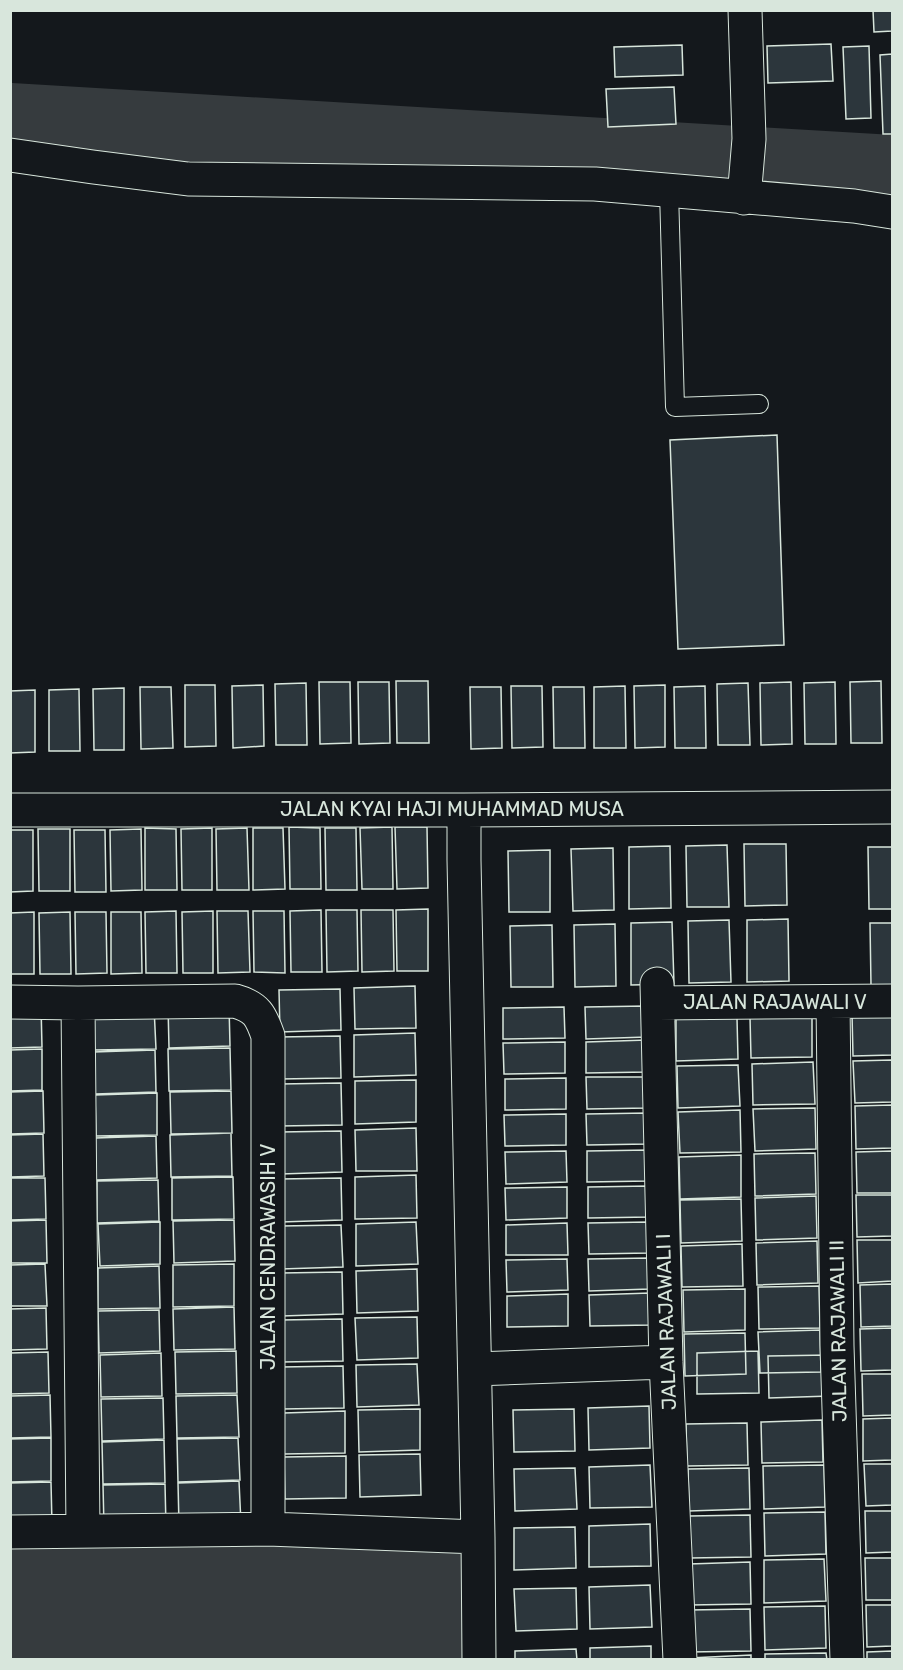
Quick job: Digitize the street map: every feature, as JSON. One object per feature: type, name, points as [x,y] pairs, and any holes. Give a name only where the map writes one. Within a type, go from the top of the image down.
[{"type":"street","points":[[745,10],[749,139],[745,187]]},
{"type":"street","points":[[10,155],[188,179],[595,184],[669,191],[745,187],[892,212]]},
{"type":"street","name":"JALAN KYAI HAJI MUHAMMAD MUSA","points":[[10,810],[892,807]]},
{"type":"street","points":[[464,810],[479,1659]]},
{"type":"street","name":"JALAN RAJAWALI V","points":[[657,994],[833,1002],[892,1001]]},
{"type":"street","name":"JALAN RAJAWALI I","points":[[657,994],[666,1362],[680,1659]]},
{"type":"street","name":"JALAN CENDRAWASIH V","points":[[78,1003],[235,1001],[254,1008],[263,1021],[268,1036],[268,1529]]},
{"type":"street","points":[[10,1002],[78,1003],[83,1531]]},
{"type":"street","name":"JALAN RAJAWALI II","points":[[833,1002],[837,1346],[847,1659]]},
{"type":"street","points":[[475,1368],[666,1362]]},
{"type":"street","points":[[10,1532],[268,1529],[478,1537]]},
{"type":"lane","points":[[669,191],[675,407],[759,404]]},
{"type":"shaded area","points":[[10,1532],[478,1537],[479,1659],[11,1659]]},
{"type":"building","points":[[873,10],[892,10],[892,31],[874,32]]},
{"type":"building","points":[[831,44],[833,81],[768,83],[767,46]]},
{"type":"building","points":[[682,45],[683,75],[615,77],[614,47]]},
{"type":"building","points":[[869,46],[871,118],[846,119],[843,47]]},
{"type":"building","points":[[892,54],[892,134],[883,134],[880,55]]},
{"type":"building","points":[[674,87],[676,124],[608,127],[606,89]]},
{"type":"building","points":[[777,435],[784,645],[678,649],[670,440]]},
{"type":"building","points":[[396,681],[428,681],[429,743],[397,743]]},
{"type":"building","points":[[881,681],[882,743],[851,743],[850,682]]},
{"type":"building","points":[[319,682],[350,682],[351,743],[320,744]]},
{"type":"building","points":[[358,682],[389,682],[390,743],[359,744]]},
{"type":"building","points":[[791,682],[792,744],[761,745],[760,683]]},
{"type":"building","points":[[835,682],[836,744],[805,744],[804,683]]},
{"type":"building","points":[[306,683],[307,745],[276,745],[275,684]]},
{"type":"building","points":[[748,683],[750,745],[718,745],[717,684]]},
{"type":"building","points":[[185,685],[215,685],[216,746],[185,747]]},
{"type":"building","points":[[263,685],[264,746],[233,748],[232,686]]},
{"type":"building","points":[[665,685],[665,747],[635,748],[634,686]]},
{"type":"building","points":[[511,686],[542,686],[543,747],[512,748]]},
{"type":"building","points":[[625,686],[626,748],[594,748],[594,687]]},
{"type":"building","points":[[705,686],[706,748],[675,748],[674,687]]},
{"type":"building","points":[[140,687],[171,687],[173,748],[141,749]]},
{"type":"building","points":[[470,687],[501,687],[502,748],[471,749]]},
{"type":"building","points":[[553,687],[584,687],[585,748],[554,748]]},
{"type":"building","points":[[124,688],[124,750],[94,750],[93,689]]},
{"type":"building","points":[[79,689],[80,751],[49,751],[49,690]]},
{"type":"building","points":[[35,690],[35,752],[10,753],[10,691]]},
{"type":"building","points":[[289,827],[320,828],[321,889],[290,889]]},
{"type":"building","points":[[392,827],[393,889],[362,889],[360,828]]},
{"type":"building","points":[[395,827],[427,827],[428,888],[397,889]]},
{"type":"building","points":[[145,828],[176,829],[177,890],[145,890]]},
{"type":"building","points":[[212,828],[212,890],[182,890],[181,829]]},
{"type":"building","points":[[247,828],[249,890],[217,890],[216,829]]},
{"type":"building","points":[[253,828],[283,828],[285,889],[253,890]]},
{"type":"building","points":[[325,828],[356,828],[357,890],[326,890]]},
{"type":"building","points":[[38,829],[70,829],[70,891],[39,891]]},
{"type":"building","points":[[141,829],[142,890],[111,891],[110,830]]},
{"type":"building","points":[[10,830],[33,830],[33,891],[10,892]]},
{"type":"building","points":[[74,830],[105,830],[106,892],[75,892]]},
{"type":"building","points":[[744,844],[786,844],[787,905],[745,906]]},
{"type":"building","points":[[727,845],[729,907],[687,907],[686,846]]},
{"type":"building","points":[[670,846],[671,908],[629,909],[629,847]]},
{"type":"building","points":[[868,847],[892,847],[892,909],[869,909]]},
{"type":"building","points":[[613,848],[614,910],[573,911],[571,849]]},
{"type":"building","points":[[550,850],[550,912],[509,912],[508,851]]},
{"type":"building","points":[[428,909],[428,971],[397,971],[396,910]]},
{"type":"building","points":[[321,910],[322,972],[291,972],[290,911]]},
{"type":"building","points":[[326,910],[357,910],[358,971],[327,972]]},
{"type":"building","points":[[361,910],[393,910],[394,971],[362,972]]},
{"type":"building","points":[[176,911],[177,973],[146,973],[145,912]]},
{"type":"building","points":[[213,911],[213,973],[183,973],[182,912]]},
{"type":"building","points":[[217,911],[248,911],[250,972],[218,973]]},
{"type":"building","points":[[253,911],[284,911],[285,973],[254,972]]},
{"type":"building","points":[[34,912],[34,974],[10,974],[10,913]]},
{"type":"building","points":[[70,912],[71,974],[40,974],[39,913]]},
{"type":"building","points":[[75,912],[106,912],[107,973],[76,974]]},
{"type":"building","points":[[111,912],[141,912],[142,973],[111,974]]},
{"type":"building","points":[[788,919],[789,981],[747,982],[747,920]]},
{"type":"building","points":[[729,920],[731,982],[689,983],[688,921]]},
{"type":"building","points":[[672,922],[674,984],[631,985],[631,923]]},
{"type":"building","points":[[870,923],[892,923],[892,985],[871,985]]},
{"type":"building","points":[[615,924],[616,986],[575,987],[574,925]]},
{"type":"building","points":[[552,925],[553,987],[511,987],[510,926]]},
{"type":"building","points":[[415,986],[416,1028],[355,1029],[354,988]]},
{"type":"building","points":[[340,989],[341,1030],[280,1032],[279,990]]},
{"type":"building","points":[[41,1005],[42,1047],[10,1048],[10,1006]]},
{"type":"building","points":[[229,1005],[230,1046],[169,1048],[168,1006]]},
{"type":"building","points":[[646,1006],[647,1037],[586,1039],[585,1007]]},
{"type":"building","points":[[154,1007],[156,1049],[94,1050],[93,1008]]},
{"type":"building","points":[[564,1007],[565,1038],[503,1039],[503,1008]]},
{"type":"building","points":[[892,1013],[892,1055],[853,1056],[852,1014]]},
{"type":"building","points":[[812,1015],[812,1057],[751,1058],[750,1017]]},
{"type":"building","points":[[737,1018],[738,1059],[676,1061],[676,1019]]},
{"type":"building","points":[[415,1033],[416,1075],[354,1077],[354,1035]]},
{"type":"building","points":[[340,1036],[341,1078],[280,1079],[279,1037]]},
{"type":"building","points":[[647,1040],[648,1072],[586,1073],[586,1042]]},
{"type":"building","points":[[565,1042],[565,1073],[504,1074],[503,1043]]},
{"type":"building","points":[[230,1048],[231,1090],[169,1091],[168,1049]]},
{"type":"building","points":[[42,1049],[42,1090],[10,1091],[10,1050]]},
{"type":"building","points":[[155,1050],[156,1092],[95,1094],[93,1052]]},
{"type":"building","points":[[892,1060],[892,1102],[855,1103],[853,1061]]},
{"type":"building","points":[[813,1062],[815,1104],[753,1105],[752,1064]]},
{"type":"building","points":[[738,1065],[740,1106],[678,1108],[677,1066]]},
{"type":"building","points":[[586,1077],[647,1077],[648,1108],[587,1109]]},
{"type":"building","points":[[566,1078],[566,1109],[505,1110],[505,1079]]},
{"type":"building","points":[[416,1080],[416,1122],[355,1124],[355,1081]]},
{"type":"building","points":[[341,1083],[342,1125],[280,1126],[280,1084]]},
{"type":"building","points":[[43,1091],[44,1133],[10,1134],[10,1092]]},
{"type":"building","points":[[231,1091],[232,1133],[171,1134],[170,1092]]},
{"type":"building","points":[[157,1093],[157,1135],[96,1136],[95,1095]]},
{"type":"building","points":[[892,1105],[892,1148],[856,1149],[855,1106]]},
{"type":"building","points":[[815,1108],[816,1149],[755,1151],[753,1109]]},
{"type":"building","points":[[740,1110],[741,1152],[680,1153],[678,1112]]},
{"type":"building","points":[[648,1113],[648,1144],[587,1145],[586,1114]]},
{"type":"building","points":[[566,1114],[566,1145],[505,1146],[504,1115]]},
{"type":"building","points":[[416,1128],[417,1171],[356,1171],[355,1130]]},
{"type":"building","points":[[341,1131],[342,1172],[281,1174],[280,1132]]},
{"type":"building","points":[[231,1133],[232,1176],[171,1177],[170,1135]]},
{"type":"building","points":[[43,1134],[44,1176],[10,1177],[10,1135]]},
{"type":"building","points":[[156,1136],[157,1178],[96,1180],[95,1138]]},
{"type":"building","points":[[649,1150],[649,1181],[587,1182],[587,1151]]},
{"type":"building","points":[[566,1151],[567,1182],[506,1184],[505,1152]]},
{"type":"building","points":[[892,1151],[892,1193],[857,1193],[856,1152]]},
{"type":"building","points":[[815,1153],[816,1194],[755,1196],[754,1154]]},
{"type":"building","points":[[741,1155],[741,1197],[680,1199],[679,1157]]},
{"type":"building","points":[[416,1175],[417,1218],[355,1219],[355,1177]]},
{"type":"building","points":[[233,1177],[234,1219],[172,1220],[172,1178]]},
{"type":"building","points":[[10,1178],[45,1178],[46,1219],[10,1220]]},
{"type":"building","points":[[341,1178],[342,1220],[281,1222],[280,1179]]},
{"type":"building","points":[[158,1180],[159,1221],[97,1223],[97,1181]]},
{"type":"building","points":[[649,1186],[650,1217],[588,1218],[588,1187]]},
{"type":"building","points":[[567,1187],[567,1218],[506,1220],[505,1188]]},
{"type":"building","points":[[856,1195],[892,1195],[892,1236],[857,1237]]},
{"type":"building","points":[[816,1196],[817,1238],[756,1240],[755,1198]]},
{"type":"building","points":[[741,1199],[742,1241],[681,1243],[680,1200]]},
{"type":"building","points":[[46,1220],[47,1263],[10,1263],[10,1221]]},
{"type":"building","points":[[234,1220],[235,1261],[174,1263],[173,1221]]},
{"type":"building","points":[[160,1222],[160,1264],[100,1266],[98,1224]]},
{"type":"building","points":[[416,1222],[418,1264],[356,1266],[356,1224]]},
{"type":"building","points":[[649,1222],[650,1253],[589,1254],[588,1223]]},
{"type":"building","points":[[567,1223],[568,1255],[506,1255],[506,1225]]},
{"type":"building","points":[[341,1225],[343,1267],[281,1269],[281,1226]]},
{"type":"building","points":[[857,1240],[892,1240],[892,1281],[858,1283]]},
{"type":"building","points":[[817,1241],[818,1283],[757,1285],[756,1243]]},
{"type":"building","points":[[742,1244],[743,1286],[682,1287],[681,1246]]},
{"type":"building","points":[[650,1258],[650,1289],[589,1291],[588,1259]]},
{"type":"building","points":[[567,1259],[568,1290],[507,1292],[506,1260]]},
{"type":"building","points":[[45,1264],[47,1306],[10,1306],[10,1265]]},
{"type":"building","points":[[234,1264],[234,1306],[173,1307],[173,1265]]},
{"type":"building","points":[[159,1266],[160,1308],[98,1309],[98,1268]]},
{"type":"building","points":[[417,1269],[418,1311],[357,1313],[356,1271]]},
{"type":"building","points":[[342,1272],[343,1314],[282,1316],[281,1273]]},
{"type":"building","points":[[892,1284],[892,1326],[861,1327],[860,1285]]},
{"type":"building","points":[[819,1286],[820,1328],[759,1329],[758,1287]]},
{"type":"building","points":[[745,1289],[745,1330],[684,1332],[683,1290]]},
{"type":"building","points":[[650,1293],[651,1325],[590,1326],[589,1295]]},
{"type":"building","points":[[568,1294],[568,1326],[507,1327],[507,1296]]},
{"type":"building","points":[[234,1307],[235,1349],[174,1350],[173,1309]]},
{"type":"building","points":[[46,1308],[47,1349],[10,1350],[10,1309]]},
{"type":"building","points":[[159,1310],[160,1351],[99,1353],[98,1311]]},
{"type":"building","points":[[417,1317],[418,1358],[357,1360],[355,1318]]},
{"type":"building","points":[[342,1319],[343,1361],[282,1362],[280,1320]]},
{"type":"building","points":[[892,1328],[892,1370],[861,1371],[860,1329]]},
{"type":"building","points":[[820,1330],[821,1372],[760,1373],[758,1332]]},
{"type":"building","points":[[745,1333],[746,1374],[685,1376],[684,1334]]},
{"type":"building","points":[[236,1351],[237,1393],[176,1394],[175,1352]]},
{"type":"building","points":[[758,1351],[759,1393],[697,1394],[697,1353]]},
{"type":"building","points":[[48,1352],[49,1393],[10,1394],[10,1353]]},
{"type":"building","points":[[161,1353],[162,1396],[101,1397],[100,1355]]},
{"type":"building","points":[[829,1355],[830,1396],[769,1398],[768,1356]]},
{"type":"building","points":[[417,1364],[419,1405],[357,1407],[356,1365]]},
{"type":"building","points":[[343,1366],[344,1408],[282,1409],[281,1367]]},
{"type":"building","points":[[862,1374],[892,1374],[892,1415],[863,1416]]},
{"type":"building","points":[[50,1395],[51,1437],[10,1438],[10,1396]]},
{"type":"building","points":[[237,1395],[239,1437],[177,1438],[176,1396]]},
{"type":"building","points":[[163,1398],[164,1439],[102,1441],[101,1399]]},
{"type":"building","points":[[649,1406],[650,1448],[589,1450],[588,1408]]},
{"type":"building","points":[[420,1409],[420,1450],[359,1452],[358,1410]]},
{"type":"building","points":[[574,1409],[575,1451],[514,1452],[513,1410]]},
{"type":"building","points":[[345,1411],[345,1453],[284,1454],[284,1413]]},
{"type":"building","points":[[892,1418],[892,1460],[863,1461],[863,1419]]},
{"type":"building","points":[[822,1420],[823,1462],[762,1463],[761,1422]]},
{"type":"building","points":[[747,1423],[748,1465],[687,1466],[686,1424]]},
{"type":"building","points":[[51,1438],[51,1481],[10,1482],[10,1439]]},
{"type":"building","points":[[238,1438],[240,1480],[178,1482],[177,1439]]},
{"type":"building","points":[[164,1440],[165,1483],[103,1484],[102,1442]]},
{"type":"building","points":[[420,1454],[421,1495],[360,1497],[359,1455]]},
{"type":"building","points":[[346,1456],[346,1498],[285,1499],[284,1457]]},
{"type":"building","points":[[864,1464],[892,1464],[892,1505],[866,1506]]},
{"type":"building","points":[[650,1465],[652,1507],[590,1508],[589,1467]]},
{"type":"building","points":[[824,1465],[825,1507],[764,1509],[763,1466]]},
{"type":"building","points":[[575,1468],[577,1509],[515,1511],[514,1469]]},
{"type":"building","points":[[749,1468],[750,1509],[689,1511],[688,1469]]},
{"type":"building","points":[[239,1481],[241,1524],[179,1525],[178,1483]]},
{"type":"building","points":[[51,1482],[52,1524],[10,1525],[10,1483]]},
{"type":"building","points":[[165,1484],[166,1526],[104,1528],[103,1485]]},
{"type":"building","points":[[865,1511],[892,1511],[892,1552],[866,1553]]},
{"type":"building","points":[[825,1512],[826,1554],[765,1556],[764,1513]]},
{"type":"building","points":[[750,1515],[751,1557],[690,1558],[689,1516]]},
{"type":"building","points":[[650,1524],[651,1566],[589,1567],[589,1526]]},
{"type":"building","points":[[575,1527],[576,1568],[514,1570],[514,1528]]},
{"type":"building","points":[[865,1558],[892,1558],[892,1600],[866,1600]]},
{"type":"building","points":[[824,1559],[826,1601],[764,1603],[764,1560]]},
{"type":"building","points":[[750,1562],[751,1604],[690,1605],[689,1564]]},
{"type":"building","points":[[650,1585],[652,1627],[590,1629],[589,1587]]},
{"type":"building","points":[[576,1588],[577,1629],[516,1631],[514,1589]]},
{"type":"building","points":[[866,1605],[892,1605],[892,1646],[867,1647]]},
{"type":"building","points":[[825,1606],[826,1648],[765,1650],[764,1607]]},
{"type":"building","points":[[750,1609],[751,1651],[690,1652],[689,1610]]},
{"type":"building","points":[[651,1646],[651,1660],[590,1660],[590,1648]]},
{"type":"building","points":[[576,1649],[577,1660],[515,1660],[515,1651]]},
{"type":"building","points":[[892,1651],[892,1660],[867,1660],[867,1652]]},
{"type":"building","points":[[826,1653],[827,1660],[765,1660],[765,1654]]},
{"type":"building","points":[[751,1655],[751,1660],[691,1660],[690,1658]]},
{"type":"waterway","points":[[10,119],[892,171]]}]
